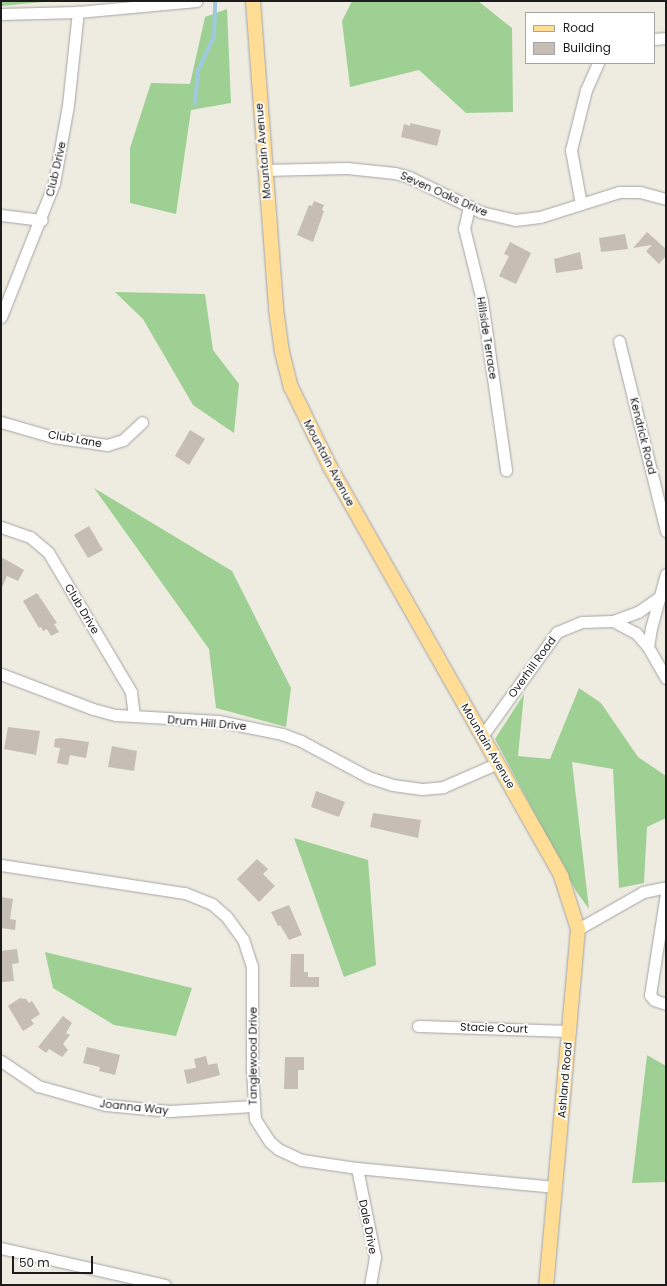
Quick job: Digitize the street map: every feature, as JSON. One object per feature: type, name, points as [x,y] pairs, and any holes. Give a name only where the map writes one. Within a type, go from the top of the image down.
[{"type":"main road","name":"Mountain Avenue","points":[[252,1],[276,309],[282,352],[291,387],[324,456],[561,876]]},
{"type":"main road","name":"Ashland Road","points":[[546,1285],[578,929],[561,876]]},
{"type":"street","points":[[1,14],[78,12],[196,1]]},
{"type":"street","name":"Club Drive","points":[[1,317],[42,220],[54,183],[62,144],[78,12]]},
{"type":"street","points":[[655,39],[666,38]]},
{"type":"street","points":[[581,204],[571,150],[586,90],[598,64]]},
{"type":"street","name":"Seven Oaks Drive","points":[[264,170],[347,168],[395,173],[410,176],[469,207],[498,218],[515,220],[540,217],[619,192],[640,192],[666,199]]},
{"type":"street","name":"Hillside Terrace","points":[[469,207],[464,228],[482,301],[506,470]]},
{"type":"street","points":[[1,215],[42,220]]},
{"type":"street","name":"Kendrick Road","points":[[619,341],[666,531]]},
{"type":"street","name":"Club Lane","points":[[1,422],[53,437],[107,445],[123,440],[142,422]]},
{"type":"street","name":"Club Drive","points":[[1,527],[30,537],[48,552],[132,692],[134,715]]},
{"type":"street","points":[[648,647],[658,598],[666,574]]},
{"type":"street","points":[[613,621],[638,612],[658,598]]},
{"type":"street","name":"Overhill Road","points":[[482,736],[557,632],[582,622],[613,621],[636,632],[648,647],[666,678]]},
{"type":"street","name":"Drum Hill Drive","points":[[1,674],[94,709],[116,715],[218,721],[282,734],[301,741],[368,777],[394,785],[422,789],[443,787],[498,763]]},
{"type":"street","name":"Tanglewood Drive","points":[[1,865],[186,893],[212,904],[226,916],[243,939],[252,966],[253,1106],[255,1119],[262,1132],[278,1148],[302,1160],[357,1168],[555,1187]]},
{"type":"street","points":[[578,929],[643,892],[666,887]]},
{"type":"street","points":[[666,893],[650,995],[654,1000],[666,1004]]},
{"type":"street","name":"Stacie Court","points":[[418,1026],[570,1031]]},
{"type":"street","name":"Joanna Way","points":[[1,1061],[38,1086],[106,1105],[170,1111],[253,1106]]},
{"type":"street","name":"Dale Drive","points":[[357,1168],[375,1257],[370,1285]]},
{"type":"street","points":[[1,1248],[124,1281],[165,1285]]},
{"type":"green space","points":[[1,1],[54,1],[1,6]]},
{"type":"green space","points":[[352,1],[478,1],[512,28],[513,112],[466,113],[419,70],[350,87],[342,21]]},
{"type":"green space","points":[[227,9],[231,103],[191,110],[176,214],[130,203],[130,148],[151,83],[190,84],[205,17]]},
{"type":"green space","points":[[115,292],[205,294],[213,350],[239,384],[234,433],[193,405],[143,319]]},
{"type":"green space","points":[[94,488],[232,571],[291,688],[286,727],[216,708],[209,649]]},
{"type":"green space","points":[[579,688],[601,703],[638,757],[666,776],[666,818],[647,827],[644,883],[619,888],[613,769],[572,762],[589,909],[576,891],[495,739],[524,694],[518,756],[550,759]]},
{"type":"green space","points":[[294,838],[368,860],[376,965],[344,977]]},
{"type":"green space","points":[[45,952],[192,988],[176,1036],[114,1025],[53,988]]},
{"type":"green space","points":[[647,1055],[666,1066],[666,1182],[632,1183]]},
{"type":"building","points":[[410,123],[441,130],[437,146],[401,137],[404,124],[410,126]]},
{"type":"building","points":[[314,201],[324,205],[322,210],[324,211],[313,242],[297,235],[309,205],[312,206]]},
{"type":"building","points":[[647,232],[666,249],[666,256],[659,264],[646,251],[652,245],[633,248]]},
{"type":"building","points":[[625,234],[628,249],[601,252],[599,238]]},
{"type":"building","points":[[510,242],[531,253],[516,284],[499,276],[509,256],[504,254]]},
{"type":"building","points":[[580,252],[583,269],[556,273],[554,259]]},
{"type":"building","points":[[190,430],[205,439],[189,465],[175,456]]},
{"type":"building","points":[[89,526],[103,550],[88,558],[74,535]]},
{"type":"building","points":[[1,557],[24,570],[18,581],[7,576],[1,590]]},
{"type":"building","points":[[37,593],[57,623],[54,624],[59,632],[51,636],[47,629],[43,631],[41,627],[39,628],[23,601]]},
{"type":"building","points":[[8,727],[40,731],[36,755],[4,749]]},
{"type":"building","points":[[61,738],[89,742],[86,758],[70,755],[68,765],[57,763],[60,748],[54,747],[55,739]]},
{"type":"building","points":[[112,746],[137,751],[134,771],[108,767]]},
{"type":"building","points":[[316,791],[345,802],[339,817],[311,807]]},
{"type":"building","points":[[373,813],[421,820],[418,838],[370,827]]},
{"type":"building","points":[[257,859],[268,869],[263,874],[275,886],[259,902],[237,879]]},
{"type":"building","points":[[1,897],[13,899],[10,919],[16,920],[15,930],[1,928]]},
{"type":"building","points":[[289,905],[302,935],[289,940],[280,925],[278,926],[271,912]]},
{"type":"building","points":[[17,949],[19,963],[12,964],[14,981],[2,982],[1,951]]},
{"type":"building","points":[[291,954],[304,954],[304,972],[308,972],[308,977],[319,977],[319,987],[290,987]]},
{"type":"building","points":[[20,998],[26,999],[29,1003],[32,1001],[40,1014],[31,1020],[34,1024],[23,1031],[8,1006]]},
{"type":"building","points":[[63,1016],[72,1023],[66,1033],[70,1035],[63,1044],[68,1050],[62,1057],[49,1049],[46,1053],[38,1047]]},
{"type":"building","points":[[87,1047],[120,1055],[115,1075],[99,1071],[100,1067],[83,1063]]},
{"type":"building","points":[[206,1056],[208,1065],[217,1063],[220,1075],[187,1084],[184,1070],[196,1068],[194,1059]]},
{"type":"building","points":[[285,1057],[304,1057],[304,1070],[298,1070],[298,1089],[284,1089]]},
{"type":"waterway","points":[[195,104],[198,71],[214,36],[215,1]]}]
